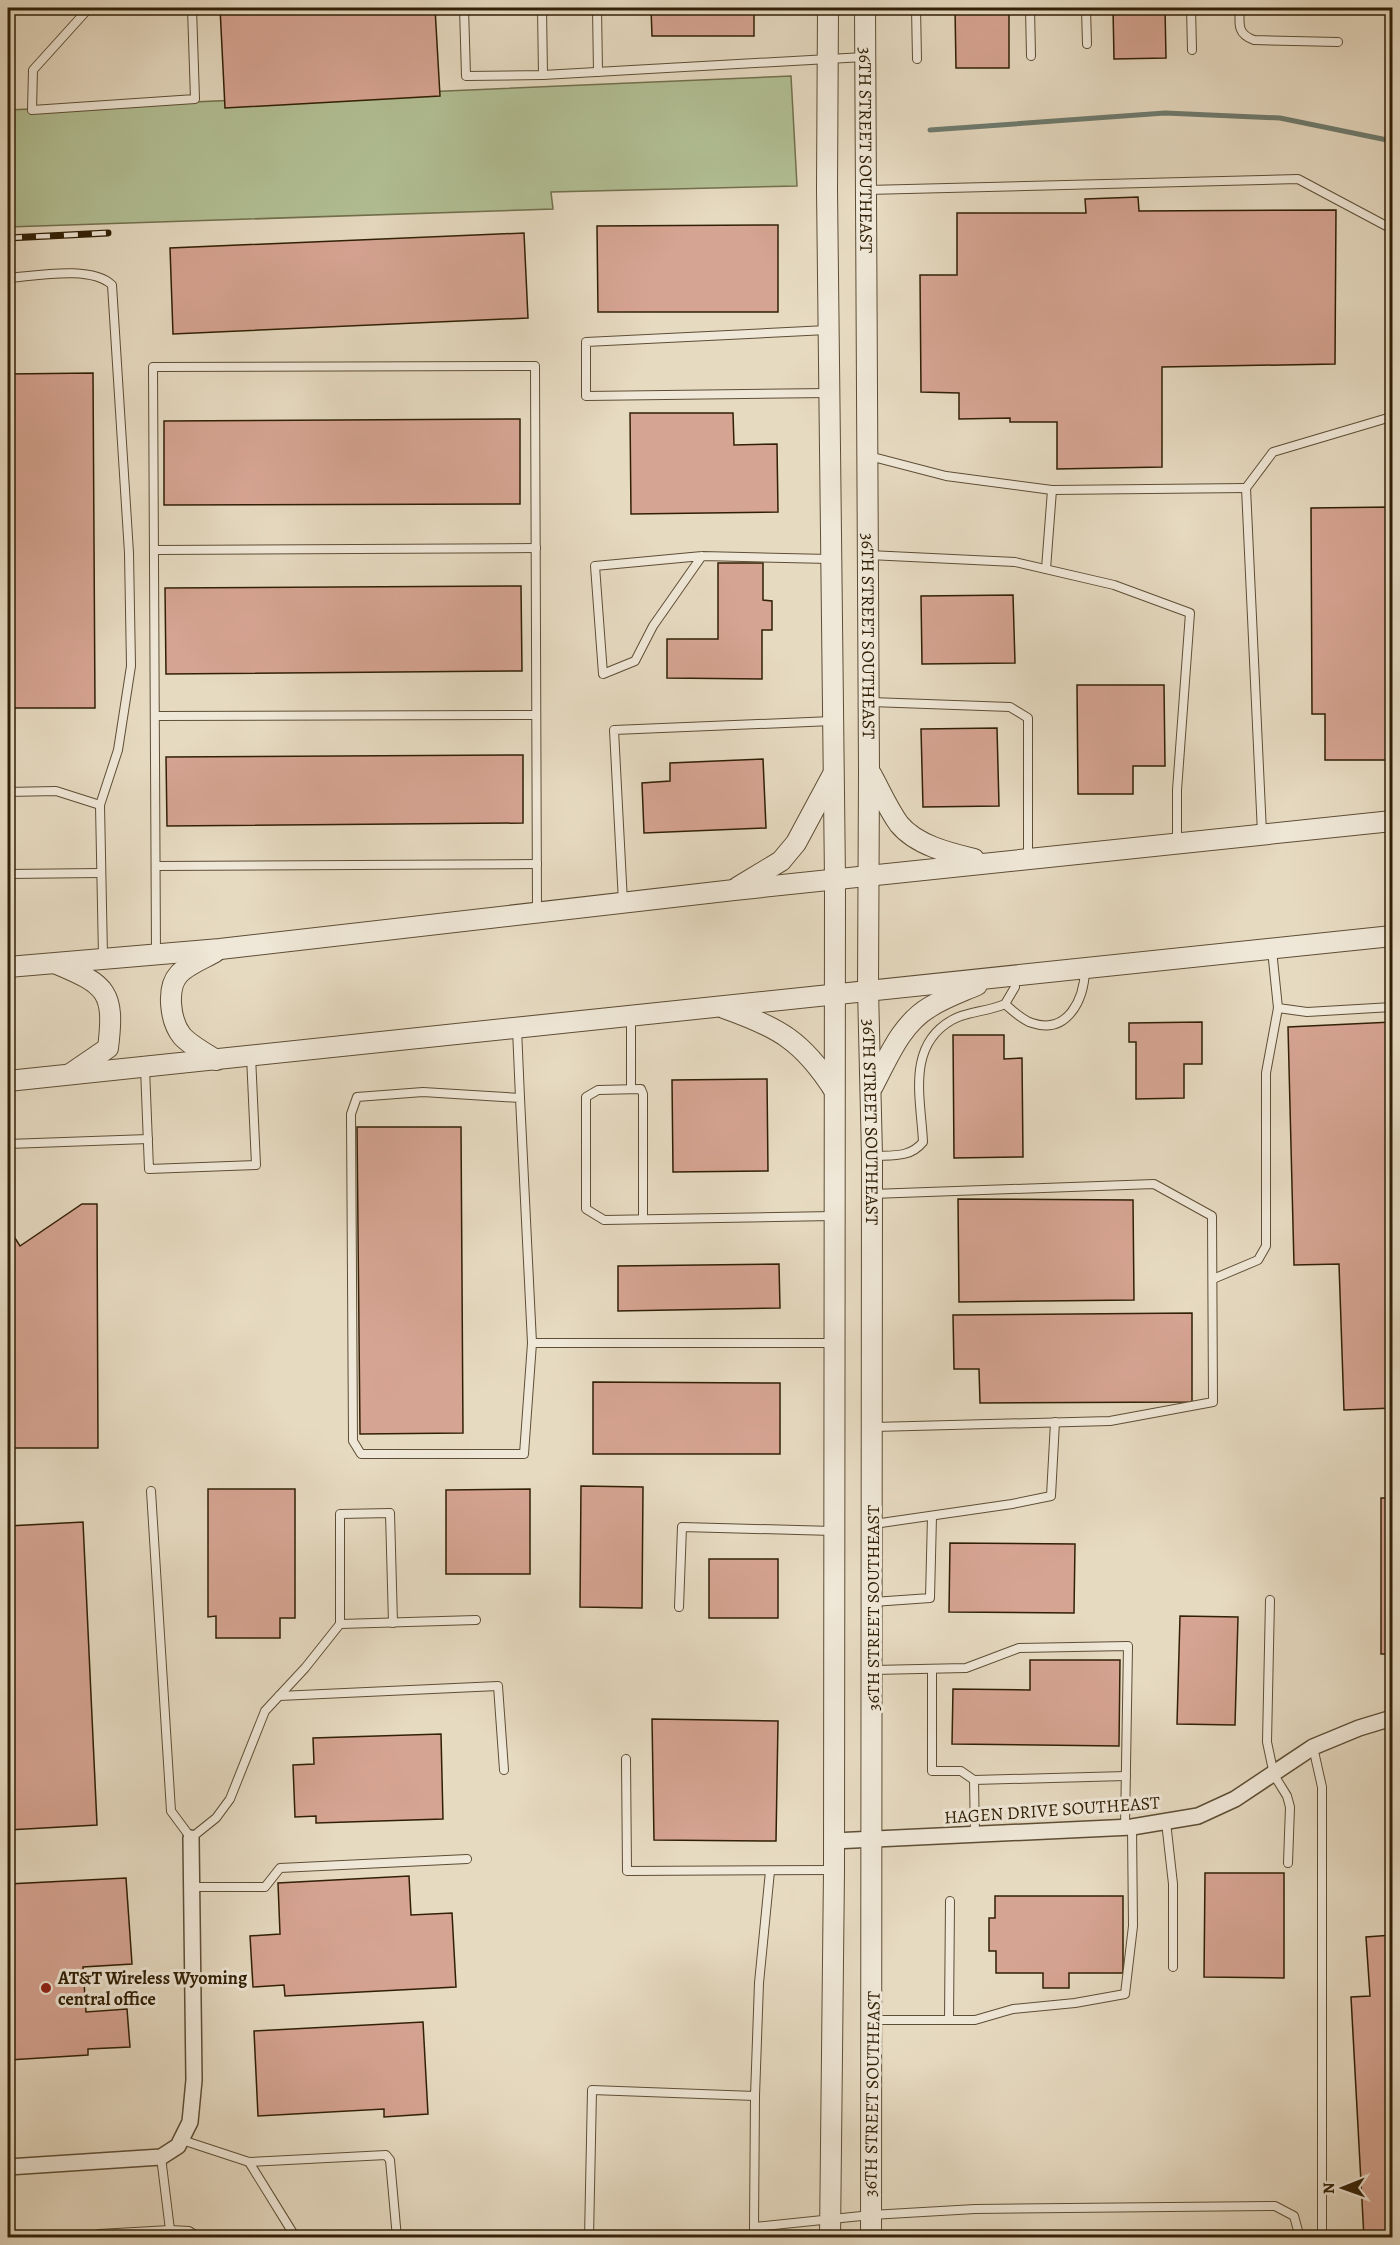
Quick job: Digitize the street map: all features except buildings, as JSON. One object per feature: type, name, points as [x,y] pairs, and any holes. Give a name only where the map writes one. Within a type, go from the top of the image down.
[{"type":"street","name":"36TH STREET SOUTHEAST","points":[[828,8],[836,1343],[831,2229]]},
{"type":"street","name":"36TH STREET SOUTHEAST","points":[[865,8],[869,702],[868,989],[872,1089],[873,2020],[871,2238]]},
{"type":"street","points":[[869,772],[899,825],[918,839],[945,852],[989,862]]},
{"type":"street","points":[[734,890],[781,861],[796,843],[834,773]]},
{"type":"street","points":[[8,967],[220,949],[989,862],[1392,821]]},
{"type":"street","points":[[1352,825],[1392,837]]},
{"type":"street","points":[[1371,939],[1392,928]]},
{"type":"street","points":[[8,1081],[518,1029],[868,989],[1085,970],[1392,936]]},
{"type":"street","points":[[216,1060],[182,1036],[174,1023],[171,1002],[173,986],[179,973],[220,949]]},
{"type":"street","points":[[52,962],[92,979],[108,998],[112,1020],[108,1048],[67,1075]]},
{"type":"street","points":[[872,1089],[898,1038],[914,1021],[929,1008],[989,979]]},
{"type":"street","points":[[719,1007],[760,1021],[794,1040],[817,1063],[834,1090]]},
{"type":"street","name":"HAGEN DRIVE SOUTHEAST","points":[[834,1841],[873,1841],[1128,1827],[1198,1816],[1235,1800],[1313,1747],[1359,1728],[1392,1718]]},
{"type":"street","points":[[8,2167],[161,2157],[178,2146],[182,2140],[190,2122],[194,2080],[191,1838]]},
{"type":"lane","points":[[89,8],[33,70],[32,110],[195,99],[192,8]]},
{"type":"lane","points":[[464,8],[466,76],[543,75],[866,57]]},
{"type":"lane","points":[[542,8],[543,75]]},
{"type":"lane","points":[[597,8],[598,72]]},
{"type":"lane","points":[[916,8],[917,59]]},
{"type":"lane","points":[[1030,8],[1031,56]]},
{"type":"lane","points":[[1086,8],[1087,44]]},
{"type":"lane","points":[[1191,8],[1192,50]]},
{"type":"lane","points":[[1240,8],[1240,31],[1243,36],[1254,40],[1338,42]]},
{"type":"lane","points":[[867,190],[1298,178],[1392,229]]},
{"type":"lane","points":[[8,278],[87,273],[104,277],[112,285],[129,553],[132,666],[118,750],[100,805],[103,958]]},
{"type":"lane","points":[[829,330],[586,342],[586,396],[829,393]]},
{"type":"lane","points":[[156,954],[153,367],[536,366],[537,912]]},
{"type":"lane","points":[[1262,834],[1246,488],[1273,452],[1391,417],[1392,395]]},
{"type":"lane","points":[[868,456],[946,476],[1052,490],[1246,488]]},
{"type":"lane","points":[[1046,569],[1052,490]]},
{"type":"lane","points":[[154,550],[536,548]]},
{"type":"lane","points":[[868,555],[1015,562],[1114,585],[1190,612],[1177,790],[1178,843]]},
{"type":"lane","points":[[702,556],[653,626],[635,662],[603,674],[595,566],[702,556],[831,559]]},
{"type":"lane","points":[[869,702],[1010,707],[1028,718],[1029,858]]},
{"type":"lane","points":[[155,716],[536,715]]},
{"type":"lane","points":[[623,902],[614,730],[833,721]]},
{"type":"lane","points":[[8,792],[56,791],[100,805]]},
{"type":"lane","points":[[156,866],[537,864]]},
{"type":"lane","points":[[8,874],[102,873]]},
{"type":"lane","points":[[1213,1279],[1258,1260],[1266,1246],[1266,1073],[1278,1008],[1272,950]]},
{"type":"lane","points":[[1005,1004],[1029,1023],[1048,1025],[1060,1023],[1074,1012],[1079,1003],[1085,988],[1085,970]]},
{"type":"lane","points":[[872,1156],[909,1154],[915,1152],[923,1142],[918,1081],[920,1062],[926,1045],[937,1030],[969,1013],[991,1010],[1005,1004],[1015,987],[1014,977]]},
{"type":"lane","points":[[1278,1008],[1307,1012],[1392,1007]]},
{"type":"lane","points":[[631,1016],[631,1089]]},
{"type":"lane","points":[[518,1029],[532,1343],[524,1454],[361,1454],[353,1441],[351,1114],[357,1097],[423,1092],[520,1098]]},
{"type":"lane","points":[[145,1067],[149,1169],[256,1165],[251,1056]]},
{"type":"lane","points":[[643,1219],[643,1094],[641,1089],[598,1090],[586,1097],[586,1209],[604,1220],[835,1216]]},
{"type":"lane","points":[[8,1144],[148,1139]]},
{"type":"lane","points":[[872,1194],[1154,1184],[1212,1216],[1214,1401],[1110,1420],[872,1427]]},
{"type":"lane","points":[[532,1343],[836,1343]]},
{"type":"lane","points":[[872,1524],[1051,1496],[1055,1422]]},
{"type":"lane","points":[[152,1491],[171,1810],[191,1838],[216,1818],[230,1799],[265,1711],[340,1624],[340,1514],[390,1513],[393,1623]]},
{"type":"lane","points":[[873,1602],[930,1599],[932,1516]]},
{"type":"lane","points":[[679,1606],[682,1527],[835,1531]]},
{"type":"lane","points":[[1270,1600],[1267,1742],[1274,1775],[1287,1796],[1290,1807],[1288,1863]]},
{"type":"lane","points":[[340,1624],[476,1620]]},
{"type":"lane","points":[[873,1670],[966,1668],[1019,1648],[1128,1647],[1126,1776],[1134,1926],[1125,1994],[1075,2003],[1013,2008],[975,2020],[873,2020]]},
{"type":"lane","points":[[932,1669],[932,1771],[961,1771],[974,1780],[1126,1776]]},
{"type":"lane","points":[[279,1696],[498,1686],[504,1770]]},
{"type":"lane","points":[[1313,1747],[1322,1787],[1322,2238]]},
{"type":"lane","points":[[626,1759],[627,1871],[834,1869]]},
{"type":"lane","points":[[974,1780],[975,1836]]},
{"type":"lane","points":[[1166,1822],[1173,1884],[1173,1967]]},
{"type":"lane","points":[[192,1887],[265,1887],[280,1868],[467,1859]]},
{"type":"lane","points":[[754,2238],[759,1983],[770,1871]]},
{"type":"lane","points":[[949,2019],[950,1901]]},
{"type":"lane","points":[[589,2238],[592,2090],[755,2096]]},
{"type":"lane","points":[[182,2140],[249,2162],[386,2155],[390,2160],[397,2238]]},
{"type":"lane","points":[[161,2157],[170,2230]]},
{"type":"lane","points":[[249,2162],[296,2238]]},
{"type":"lane","points":[[754,2227],[831,2229],[871,2215],[975,2209],[1275,2206],[1294,2216],[1300,2238]]},
{"type":"lane","points":[[99,2234],[170,2230],[189,2231],[200,2238]]},
{"type":"green space","points":[[791,76],[797,186],[551,192],[553,209],[8,227],[8,110]]},
{"type":"waterway","points":[[930,130],[1165,113],[1280,118],[1392,141]]},
{"type":"railway","points":[[8,238],[108,233]]},
{"type":"place","name":"AT&T Wireless Wyoming central office","points":[[46,1988]]}]
